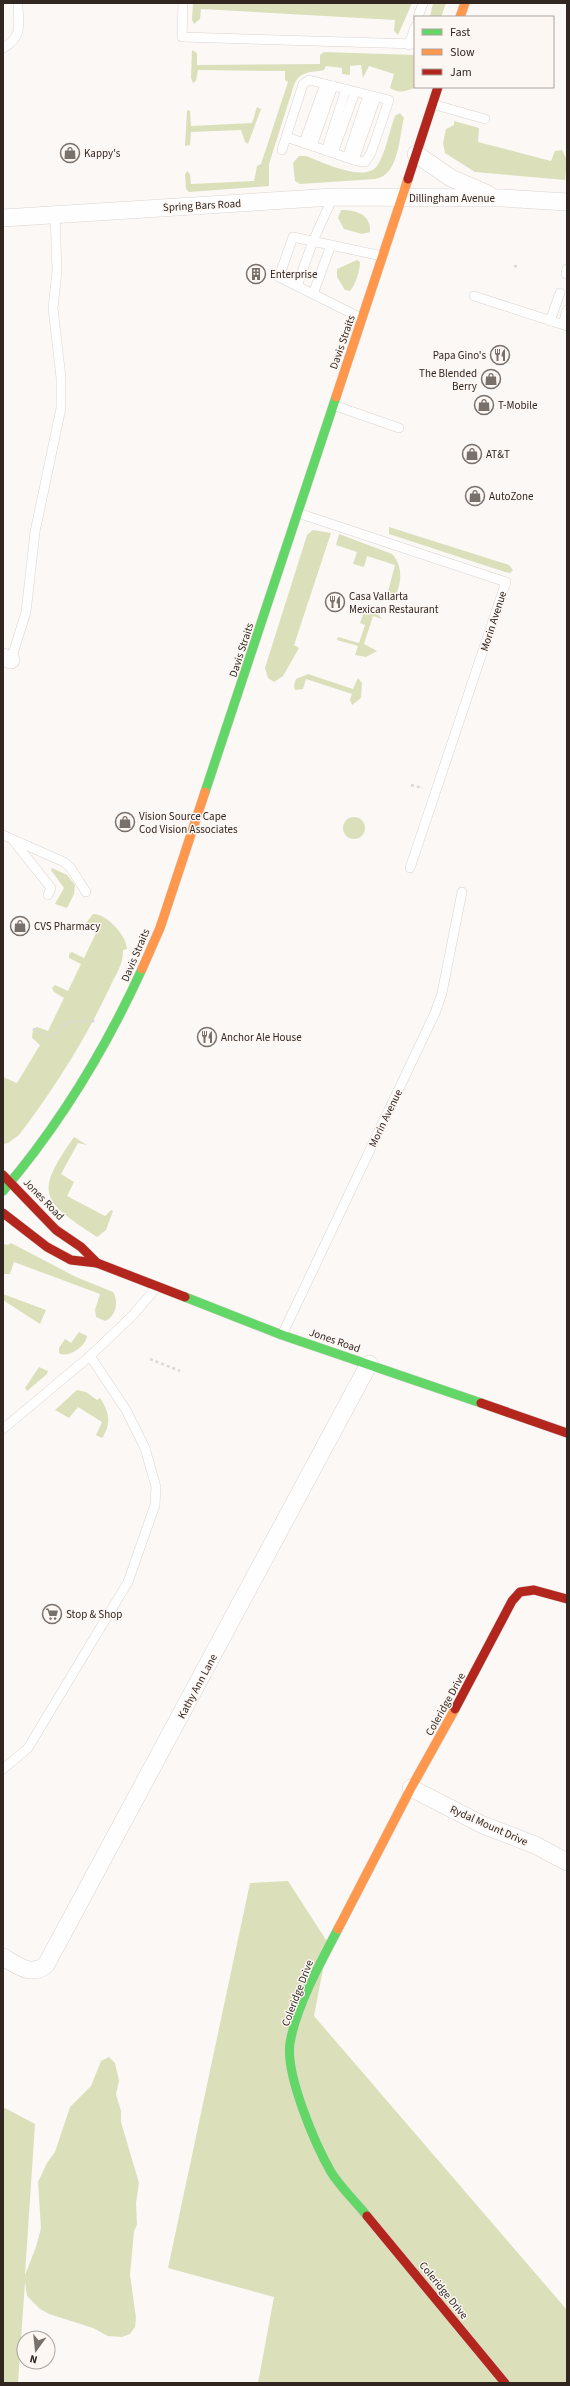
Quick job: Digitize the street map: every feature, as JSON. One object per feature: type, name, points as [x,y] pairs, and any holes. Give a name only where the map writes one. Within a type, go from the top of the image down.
[{"type":"main road","points":[[460,16],[465,3]]},
{"type":"main road","name":"Davis Straits","points":[[3,1191],[52,1127],[89,1072],[139,979],[174,888],[438,88]]},
{"type":"main road","name":"Jones Road","points":[[3,1174],[56,1230],[81,1247],[97,1263]]},
{"type":"main road","name":"Jones Road","points":[[3,1213],[22,1230],[71,1260],[97,1263],[282,1335],[567,1433]]},
{"type":"main road","name":"Coleridge Drive","points":[[505,2383],[331,2172],[301,2106],[291,2071],[290,2044],[297,2020],[321,1962],[411,1788],[474,1676],[512,1601],[520,1592],[534,1590],[567,1599]]},
{"type":"street","name":"Dillingham Avenue","points":[[416,154],[463,184],[502,198]]},
{"type":"street","name":"Spring Bars Road","points":[[3,218],[333,197],[402,197]]},
{"type":"street","name":"Dillingham Avenue","points":[[402,197],[502,198],[567,202]]},
{"type":"street","name":"Kathy Ann Lane","points":[[3,1957],[28,1971],[41,1969],[46,1965],[369,1364]]},
{"type":"street","name":"Rydal Mount Drive","points":[[411,1788],[483,1825],[535,1845],[567,1862]]},
{"type":"lane","points":[[3,48],[13,43],[18,33],[18,3]]},
{"type":"lane","points":[[183,3],[182,36],[412,44],[414,32]]},
{"type":"lane","points":[[418,16],[423,3]]},
{"type":"lane","points":[[282,150],[286,137],[303,84],[310,80],[389,100],[371,153],[365,162],[350,159],[286,137]]},
{"type":"lane","points":[[308,144],[329,85]]},
{"type":"lane","points":[[330,152],[351,90]]},
{"type":"lane","points":[[350,159],[372,96]]},
{"type":"lane","points":[[432,104],[485,119]]},
{"type":"lane","points":[[297,286],[313,241],[333,197]]},
{"type":"lane","points":[[7,658],[26,612],[35,532],[61,408],[61,378],[53,308],[57,271],[55,214]]},
{"type":"lane","points":[[362,319],[279,277],[293,237],[382,256]]},
{"type":"lane","points":[[313,294],[331,245]]},
{"type":"lane","points":[[550,321],[560,293]]},
{"type":"lane","points":[[474,296],[565,325],[567,310]]},
{"type":"lane","points":[[333,405],[398,428]]},
{"type":"lane","name":"Morin Avenue","points":[[298,514],[506,582],[410,868]]},
{"type":"lane","points":[[7,836],[70,866],[86,892]]},
{"type":"lane","points":[[7,836],[51,888],[48,895]]},
{"type":"lane","name":"Morin Avenue","points":[[282,1335],[435,1013],[442,993],[462,892]]},
{"type":"lane","points":[[3,1429],[90,1356],[132,1316],[157,1287]]},
{"type":"lane","points":[[3,1769],[28,1748],[128,1582],[155,1505],[156,1486],[145,1448],[126,1410],[90,1356]]},
{"type":"path","points":[[514,266],[519,267]]},
{"type":"path","points":[[33,1029],[51,1037],[67,1022],[96,1021]]},
{"type":"path","points":[[150,1359],[180,1370]]},
{"type":"green space","points":[[193,3],[412,3],[398,35],[394,31],[395,20],[201,9],[200,19],[194,24],[192,20]]},
{"type":"green space","points":[[433,3],[446,3],[441,16],[430,16]]},
{"type":"green space","points":[[192,50],[197,53],[197,65],[320,64],[320,55],[324,52],[414,55],[414,88],[410,90],[393,90],[390,88],[394,74],[369,66],[363,78],[361,65],[350,66],[350,75],[342,74],[342,68],[326,66],[324,70],[306,73],[299,77],[294,85],[269,164],[269,186],[189,192],[186,189],[185,175],[187,171],[190,174],[191,184],[254,181],[257,166],[261,164],[288,82],[285,80],[285,71],[198,70],[196,81],[193,83],[191,78]]},
{"type":"green space","points":[[257,107],[261,109],[248,144],[245,142],[241,130],[191,132],[190,145],[185,146],[187,110],[190,111],[191,126],[252,123]]},
{"type":"green space","points":[[400,113],[404,118],[397,154],[389,171],[383,176],[375,179],[300,184],[295,181],[293,163],[299,156],[306,156],[343,170],[353,172],[371,171],[380,161],[395,116]]},
{"type":"green space","points":[[454,121],[479,128],[478,142],[551,161],[555,151],[562,150],[567,160],[565,180],[475,172],[445,153],[443,143],[446,129],[454,125]]},
{"type":"green space","points":[[341,210],[362,214],[368,221],[370,232],[362,234],[344,229],[338,218]]},
{"type":"green space","points":[[357,260],[360,262],[360,265],[356,281],[350,291],[345,290],[337,277],[337,269]]},
{"type":"green space","points":[[389,527],[509,565],[513,570],[510,573],[505,572],[389,534]]},
{"type":"green space","points":[[313,530],[331,533],[294,645],[299,648],[283,676],[274,682],[268,678],[265,668],[307,535]]},
{"type":"green space","points":[[339,534],[392,554],[396,559],[400,571],[400,584],[392,601],[386,599],[395,565],[367,556],[364,567],[353,564],[357,552],[336,545]]},
{"type":"green space","points":[[365,609],[377,613],[382,619],[373,616],[364,644],[377,651],[366,657],[355,655],[358,646],[337,640],[338,637],[359,643],[365,625],[360,623]]},
{"type":"green space","points":[[308,674],[353,689],[358,678],[362,683],[361,698],[352,705],[350,700],[352,694],[306,679],[303,689],[295,690],[294,685],[296,679]]},
{"type":"green space","points":[[354,817],[362,820],[365,828],[362,836],[354,839],[346,836],[343,828],[346,820]]},
{"type":"green space","points":[[52,868],[67,875],[75,885],[74,894],[67,908],[55,904],[64,888],[51,870]]},
{"type":"green space","points":[[93,914],[104,917],[115,926],[124,938],[127,949],[123,950],[121,965],[90,1026],[68,1064],[19,1135],[8,1143],[3,1144],[3,1077],[17,1083],[40,1045],[32,1038],[33,1029],[37,1027],[48,1031],[64,998],[54,992],[52,988],[55,985],[68,991],[81,964],[69,958],[69,954],[72,952],[84,958],[97,931],[86,923]]},
{"type":"green space","points":[[74,1137],[87,1145],[78,1143],[61,1174],[74,1182],[67,1196],[105,1216],[111,1210],[113,1211],[106,1230],[97,1237],[64,1214],[55,1204],[50,1194],[49,1184],[53,1171]]},
{"type":"green space","points":[[3,1241],[4,1244],[8,1245],[11,1243],[76,1277],[113,1292],[116,1304],[112,1316],[105,1321],[96,1317],[95,1310],[100,1294],[14,1262],[10,1274],[3,1274]]},
{"type":"green space","points":[[3,1294],[46,1310],[40,1324],[3,1300]]},
{"type":"green space","points":[[79,1332],[87,1336],[83,1344],[72,1353],[59,1353],[59,1348],[65,1339],[71,1343]]},
{"type":"green space","points":[[39,1367],[48,1371],[47,1374],[27,1391],[25,1388]]},
{"type":"green space","points":[[77,1390],[86,1392],[97,1400],[100,1398],[106,1408],[108,1423],[102,1438],[96,1435],[102,1422],[78,1407],[69,1418],[55,1410]]},
{"type":"green space","points":[[288,1881],[328,1943],[314,2016],[567,2310],[567,2383],[258,2383],[274,2297],[168,2268],[250,1883]]},
{"type":"green space","points":[[109,2057],[115,2063],[119,2081],[116,2094],[121,2111],[121,2122],[139,2183],[136,2203],[137,2225],[134,2231],[130,2275],[136,2318],[135,2327],[130,2334],[122,2337],[108,2336],[93,2328],[49,2314],[40,2309],[27,2296],[25,2282],[22,2330],[16,2330],[16,2370],[19,2370],[18,2383],[3,2383],[3,2107],[35,2124],[25,2275],[36,2247],[41,2228],[38,2182],[47,2163],[55,2152],[70,2107],[91,2086],[101,2061]]},
{"type":"traffic: fast","points":[[205,792],[336,397]]},
{"type":"traffic: fast","points":[[3,1191],[44,1139],[80,1085],[113,1028],[142,969]]},
{"type":"traffic: fast","points":[[185,1297],[282,1335],[481,1403]]},
{"type":"traffic: fast","points":[[338,1929],[303,2000],[293,2029],[290,2043],[290,2056],[292,2072],[303,2109],[324,2160],[339,2183],[367,2216]]},
{"type":"traffic: slow","points":[[460,16],[465,3]]},
{"type":"traffic: slow","points":[[336,397],[408,179]]},
{"type":"traffic: slow","points":[[142,969],[160,928],[205,792]]},
{"type":"traffic: slow","points":[[338,1929],[411,1788],[455,1709]]},
{"type":"traffic: jam","points":[[408,179],[438,88]]},
{"type":"traffic: jam","points":[[3,1175],[56,1230],[81,1247],[97,1263]]},
{"type":"traffic: jam","points":[[3,1213],[47,1247],[71,1260],[97,1263],[185,1297]]},
{"type":"traffic: jam","points":[[481,1403],[567,1433]]},
{"type":"traffic: jam","points":[[455,1709],[512,1601],[520,1592],[534,1590],[567,1599]]},
{"type":"traffic: jam","points":[[367,2216],[505,2383]]},
{"type":"place","name":"Kappy's","points":[[70,153]]},
{"type":"place","name":"Enterprise","points":[[256,274]]},
{"type":"place","name":"Papa Gino's","points":[[500,355]]},
{"type":"place","name":"The Blended Berry","points":[[491,379]]},
{"type":"place","name":"T-Mobile","points":[[484,405]]},
{"type":"place","name":"AT&T","points":[[472,454]]},
{"type":"place","name":"AutoZone","points":[[475,496]]},
{"type":"place","name":"Casa Vallarta Mexican Restaurant","points":[[335,602]]},
{"type":"place","name":"Vision Source Cape Cod Vision Associates","points":[[125,822]]},
{"type":"place","name":"CVS Pharmacy","points":[[20,926]]},
{"type":"place","name":"Anchor Ale House","points":[[207,1037]]},
{"type":"place","name":"Stop & Shop","points":[[52,1614]]}]
